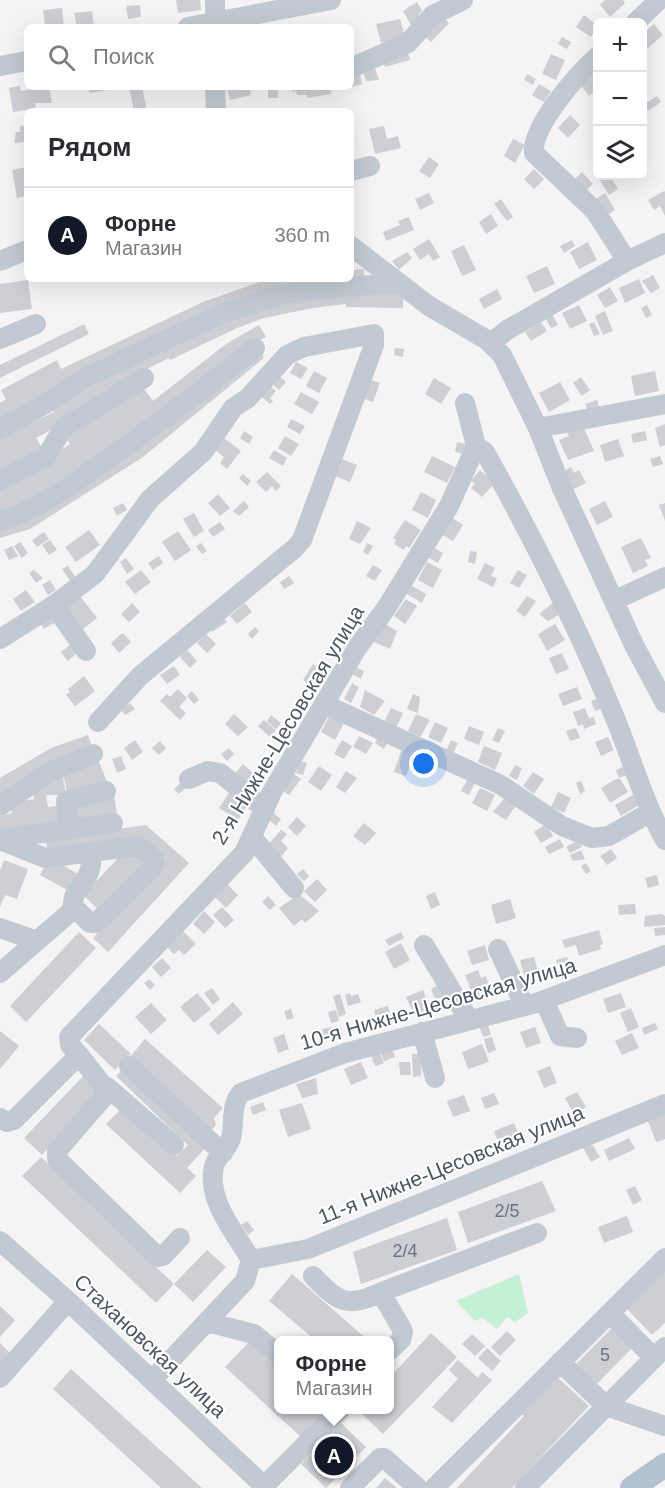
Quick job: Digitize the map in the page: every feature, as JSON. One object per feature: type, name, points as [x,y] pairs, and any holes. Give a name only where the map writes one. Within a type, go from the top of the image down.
[{"type":"main road","points":[[632,1488],[665,1465]]},
{"type":"street","points":[[215,0],[215,24],[331,0]]},
{"type":"street","points":[[354,67],[408,43],[433,15],[463,0]]},
{"type":"street","points":[[593,60],[570,83],[536,137],[534,153],[595,211],[627,261]]},
{"type":"street","points":[[0,66],[24,62]]},
{"type":"street","points":[[215,90],[216,108]]},
{"type":"street","points":[[491,343],[507,330],[627,261],[665,243]]},
{"type":"street","points":[[354,248],[429,306],[491,343],[502,356],[538,428],[561,486],[634,645],[665,703]]},
{"type":"street","points":[[1,257],[24,251]]},
{"type":"street","points":[[0,429],[87,377],[221,315],[281,295],[306,290],[397,283]]},
{"type":"street","points":[[0,339],[36,324]]},
{"type":"street","points":[[0,639],[54,605],[95,574],[150,499],[203,452],[233,408],[248,398],[287,355],[304,347],[369,333],[375,336],[302,540],[140,676],[98,722]]},
{"type":"street","points":[[0,521],[24,514],[60,493],[190,400],[255,348]]},
{"type":"street","points":[[0,480],[46,457],[63,428],[144,378]]},
{"type":"street","points":[[465,403],[476,446],[485,452],[528,528],[615,718],[649,813],[665,840]]},
{"type":"street","points":[[538,428],[665,404]]},
{"type":"street","name":"2-я Нижне-Цесовская улица","points":[[79,1055],[69,1045],[69,1037],[244,853],[253,838],[272,792],[324,704],[449,506],[476,446]]},
{"type":"street","points":[[615,600],[665,577]]},
{"type":"street","points":[[54,605],[86,651]]},
{"type":"street","points":[[324,704],[501,785],[562,826],[592,838],[609,836],[649,813]]},
{"type":"street","points":[[0,806],[48,773],[93,754]]},
{"type":"street","points":[[189,779],[208,771],[220,773],[265,809]]},
{"type":"street","points":[[69,830],[66,801],[106,791]]},
{"type":"street","points":[[0,839],[113,824]]},
{"type":"street","points":[[253,838],[294,888]]},
{"type":"street","points":[[0,839],[45,858],[139,846],[155,861],[151,869],[100,921],[90,923],[75,908],[74,896],[92,869],[91,853]]},
{"type":"street","points":[[0,973],[75,908]]},
{"type":"street","points":[[0,928],[37,941]]},
{"type":"street","points":[[424,945],[470,1020]]},
{"type":"street","points":[[498,949],[524,1005]]},
{"type":"street","name":"10-я Нижне-Цесовская улица","points":[[251,1260],[214,1196],[214,1167],[231,1138],[233,1113],[237,1098],[241,1093],[345,1053],[544,1000],[665,955]]},
{"type":"street","points":[[544,1000],[560,1036],[577,1038]]},
{"type":"street","points":[[422,1032],[435,1078]]},
{"type":"street","points":[[0,1118],[7,1122],[14,1120],[79,1055],[107,1088],[174,1145]]},
{"type":"street","points":[[129,1066],[223,1153]]},
{"type":"street","points":[[107,1088],[107,1096],[57,1151],[57,1159],[158,1257],[163,1256],[180,1238]]},
{"type":"street","name":"11-я Нижне-Цесовская улица","points":[[251,1260],[308,1249],[665,1104]]},
{"type":"street","points":[[313,1276],[331,1295],[346,1301],[362,1301],[537,1233]]},
{"type":"street","name":"Стахановская улица","points":[[0,1241],[153,1379],[265,1487]]},
{"type":"street","points":[[434,1488],[665,1258]]},
{"type":"street","points":[[153,1379],[245,1281],[251,1260]]},
{"type":"street","points":[[384,1291],[384,1298],[403,1330],[401,1340],[394,1347]]},
{"type":"street","points":[[0,1378],[68,1301]]},
{"type":"street","points":[[525,1488],[659,1353],[610,1313]]},
{"type":"street","points":[[207,1322],[254,1334],[274,1350]]},
{"type":"street","points":[[560,1362],[606,1406],[665,1426]]},
{"type":"street","points":[[265,1487],[336,1414]]},
{"type":"street","points":[[350,1488],[380,1458],[384,1458],[418,1488]]},
{"type":"green space","points":[[519,1274],[528,1313],[515,1322],[507,1317],[497,1329],[483,1318],[475,1321],[456,1301]]},
{"type":"building","points":[[176,0],[200,0],[201,10],[178,13]]},
{"type":"building","points":[[605,0],[623,0],[625,3],[610,17],[600,5]]},
{"type":"building","points":[[417,2],[422,11],[418,14],[421,19],[411,25],[403,11]]},
{"type":"building","points":[[140,5],[141,17],[128,19],[126,6]]},
{"type":"building","points":[[62,8],[64,24],[45,24],[43,10]]},
{"type":"building","points":[[92,11],[94,24],[76,24],[74,13]]},
{"type":"building","points":[[439,13],[449,23],[431,42],[421,33]]},
{"type":"building","points":[[584,15],[593,22],[591,37],[576,27]]},
{"type":"building","points":[[400,19],[405,37],[381,43],[376,24]]},
{"type":"building","points":[[654,24],[663,35],[648,48],[647,47],[647,30]]},
{"type":"building","points":[[562,37],[571,42],[567,49],[558,44]]},
{"type":"building","points":[[406,47],[410,60],[385,67],[381,55]]},
{"type":"building","points":[[551,54],[565,60],[556,80],[542,74]]},
{"type":"building","points":[[373,62],[379,80],[366,81],[362,68]]},
{"type":"building","points":[[359,70],[362,84],[354,86],[354,71]]},
{"type":"building","points":[[527,74],[536,79],[533,85],[524,80]]},
{"type":"building","points":[[592,74],[593,93],[589,96],[579,83]]},
{"type":"building","points":[[539,84],[551,91],[544,102],[532,95]]},
{"type":"building","points":[[20,86],[21,91],[50,90],[52,103],[35,103],[36,108],[24,108],[24,110],[13,112],[9,88]]},
{"type":"building","points":[[90,90],[107,90],[90,93]]},
{"type":"building","points":[[130,90],[143,90],[146,108],[133,108]]},
{"type":"building","points":[[228,90],[250,90],[251,95],[230,100]]},
{"type":"building","points":[[268,90],[278,90],[278,98],[268,98]]},
{"type":"building","points":[[292,90],[330,90],[331,94],[307,98],[307,95],[297,95],[296,91],[292,92]]},
{"type":"building","points":[[657,96],[661,102],[648,111],[647,102]]},
{"type":"building","points":[[570,115],[580,125],[568,138],[558,128]]},
{"type":"building","points":[[24,125],[24,142],[14,143],[16,132],[20,132],[20,126]]},
{"type":"building","points":[[384,126],[387,139],[398,136],[401,148],[375,154],[369,129]]},
{"type":"building","points":[[513,139],[525,145],[515,163],[504,156]]},
{"type":"building","points":[[429,157],[439,164],[430,178],[419,171]]},
{"type":"building","points":[[24,168],[24,197],[17,198],[12,170]]},
{"type":"building","points":[[534,169],[544,179],[534,189],[524,179]]},
{"type":"building","points":[[582,172],[593,184],[581,195],[570,184]]},
{"type":"building","points":[[600,180],[612,180],[618,189],[609,195]]},
{"type":"building","points":[[664,191],[665,216],[660,206],[654,210],[648,200]]},
{"type":"building","points":[[429,193],[434,203],[420,210],[415,199]]},
{"type":"building","points":[[605,193],[615,210],[604,217],[594,200]]},
{"type":"building","points":[[501,199],[513,217],[507,221],[494,204]]},
{"type":"building","points":[[491,214],[498,226],[486,234],[479,222]]},
{"type":"building","points":[[409,217],[414,230],[386,241],[383,232],[400,225],[398,221]]},
{"type":"building","points":[[429,239],[440,257],[433,261],[429,254],[420,260],[413,249]]},
{"type":"building","points":[[572,240],[575,246],[564,253],[560,246]]},
{"type":"building","points":[[588,242],[597,260],[579,269],[570,252]]},
{"type":"building","points":[[464,245],[476,270],[462,276],[451,251]]},
{"type":"building","points":[[407,252],[412,258],[399,270],[392,261]]},
{"type":"building","points":[[547,266],[555,284],[534,293],[526,276]]},
{"type":"building","points":[[364,269],[364,276],[354,279],[354,270]]},
{"type":"building","points":[[653,275],[660,288],[651,293],[642,281]]},
{"type":"building","points":[[639,279],[645,293],[625,303],[619,288]]},
{"type":"building","points":[[28,282],[32,309],[0,313],[0,284]]},
{"type":"building","points":[[260,282],[342,282],[173,329],[77,373],[79,378],[0,421],[0,403],[6,399],[1,390],[57,360],[61,369],[203,302]]},
{"type":"building","points":[[610,287],[618,301],[605,308],[597,295]]},
{"type":"building","points":[[497,289],[502,299],[484,309],[479,299]]},
{"type":"building","points":[[403,293],[403,308],[346,307],[346,304],[264,318],[237,328],[170,360],[169,358],[103,391],[105,394],[67,421],[36,438],[44,451],[0,470],[0,438],[54,412],[53,410],[97,383],[232,318],[311,297],[312,299]]},
{"type":"building","points":[[579,305],[587,321],[570,329],[562,313]]},
{"type":"building","points":[[647,305],[652,315],[646,318],[641,308]]},
{"type":"building","points":[[605,311],[613,331],[603,335],[595,316]]},
{"type":"building","points":[[551,312],[558,325],[551,328],[544,316]]},
{"type":"building","points":[[541,322],[547,331],[531,341],[525,332]]},
{"type":"building","points":[[594,322],[600,334],[594,336],[589,324]]},
{"type":"building","points":[[84,324],[89,334],[0,378],[0,365]]},
{"type":"building","points":[[259,325],[266,337],[230,356],[195,386],[87,466],[28,500],[0,511],[0,483],[29,471],[70,444],[63,433],[142,386],[153,401],[226,344]]},
{"type":"building","points":[[395,348],[404,349],[403,357],[394,355]]},
{"type":"building","points":[[260,349],[264,358],[143,457],[30,529],[0,538],[0,526]]},
{"type":"building","points":[[296,362],[308,368],[301,379],[290,373]]},
{"type":"building","points":[[314,371],[327,378],[319,393],[306,386]]},
{"type":"building","points":[[655,371],[659,391],[635,396],[631,376]]},
{"type":"building","points":[[277,374],[286,382],[279,390],[270,382]]},
{"type":"building","points":[[581,377],[590,390],[582,396],[573,383]]},
{"type":"building","points":[[366,378],[380,383],[373,402],[359,397]]},
{"type":"building","points":[[434,378],[451,388],[441,404],[425,394]]},
{"type":"building","points":[[560,382],[570,400],[549,412],[539,393]]},
{"type":"building","points":[[267,384],[276,391],[270,398],[273,401],[270,404],[258,394]]},
{"type":"building","points":[[301,392],[319,402],[312,414],[294,404]]},
{"type":"building","points":[[597,400],[599,407],[588,411],[585,404]]},
{"type":"building","points":[[291,419],[305,426],[300,434],[287,427]]},
{"type":"building","points":[[665,424],[665,445],[660,447],[655,428]]},
{"type":"building","points":[[576,428],[576,431],[584,428],[594,451],[568,460],[559,440],[569,436],[567,432]]},
{"type":"building","points":[[244,431],[253,437],[249,444],[240,438]]},
{"type":"building","points":[[645,431],[647,440],[633,443],[631,434]]},
{"type":"building","points":[[285,436],[299,444],[291,456],[278,448]]},
{"type":"building","points":[[224,438],[241,451],[227,469],[220,463],[224,457],[215,450]]},
{"type":"building","points":[[618,439],[624,456],[605,462],[600,445]]},
{"type":"building","points":[[457,442],[466,444],[464,454],[455,452]]},
{"type":"building","points":[[274,450],[287,458],[283,466],[269,458]]},
{"type":"building","points":[[432,456],[455,467],[447,483],[424,472]]},
{"type":"building","points":[[660,456],[663,464],[653,467],[650,459]]},
{"type":"building","points":[[342,459],[357,465],[350,482],[335,476]]},
{"type":"building","points":[[571,467],[574,473],[579,470],[586,483],[572,490],[562,472]]},
{"type":"building","points":[[480,470],[495,483],[482,497],[471,488],[475,484],[471,481]]},
{"type":"building","points":[[267,472],[281,486],[276,491],[272,486],[266,492],[256,482]]},
{"type":"building","points":[[243,474],[251,481],[247,486],[239,478]]},
{"type":"building","points":[[421,492],[436,500],[428,518],[412,510]]},
{"type":"building","points":[[218,494],[230,508],[220,516],[208,503]]},
{"type":"building","points":[[244,501],[249,507],[239,516],[233,511]]},
{"type":"building","points":[[605,501],[613,517],[597,525],[589,509]]},
{"type":"building","points":[[123,503],[127,510],[117,516],[113,508]]},
{"type":"building","points":[[665,503],[665,521],[659,505]]},
{"type":"building","points":[[194,513],[204,531],[194,537],[183,519]]},
{"type":"building","points":[[451,517],[463,525],[453,541],[441,534]]},
{"type":"building","points":[[405,520],[421,530],[409,548],[406,546],[404,550],[394,544],[396,540],[393,538]]},
{"type":"building","points":[[357,521],[371,528],[360,544],[349,539]]},
{"type":"building","points":[[220,522],[225,529],[213,537],[208,530]]},
{"type":"building","points":[[89,530],[100,545],[76,562],[65,547]]},
{"type":"building","points":[[178,531],[191,550],[175,561],[162,542]]},
{"type":"building","points":[[44,532],[49,539],[37,547],[32,540]]},
{"type":"building","points":[[641,538],[651,558],[645,560],[648,566],[633,573],[621,547]]},
{"type":"building","points":[[50,540],[57,550],[49,555],[42,545]]},
{"type":"building","points":[[20,542],[28,553],[22,558],[14,546]]},
{"type":"building","points":[[201,543],[207,551],[202,554],[196,546]]},
{"type":"building","points":[[367,543],[373,546],[368,555],[363,552]]},
{"type":"building","points":[[12,546],[18,556],[9,560],[4,550]]},
{"type":"building","points":[[434,548],[443,553],[438,563],[429,558]]},
{"type":"building","points":[[470,551],[477,552],[475,564],[468,562]]},
{"type":"building","points":[[159,556],[163,563],[153,570],[148,563]]},
{"type":"building","points":[[126,558],[134,569],[127,574],[120,562]]},
{"type":"building","points":[[427,562],[442,570],[433,588],[418,580]]},
{"type":"building","points":[[485,563],[495,568],[491,576],[497,578],[493,587],[477,579]]},
{"type":"building","points":[[373,565],[382,570],[375,581],[366,576]]},
{"type":"building","points":[[68,566],[76,578],[71,582],[62,569]]},
{"type":"building","points":[[34,570],[43,578],[36,583],[29,573]]},
{"type":"building","points":[[141,570],[151,582],[135,594],[125,582]]},
{"type":"building","points":[[518,570],[527,575],[519,588],[510,583]]},
{"type":"building","points":[[289,576],[294,583],[284,589],[280,582]]},
{"type":"building","points":[[50,580],[56,590],[48,595],[42,585]]},
{"type":"building","points":[[407,583],[426,594],[422,603],[402,591]]},
{"type":"building","points":[[26,590],[35,602],[21,611],[13,599]]},
{"type":"building","points":[[80,596],[97,618],[78,633],[61,610]]},
{"type":"building","points":[[527,596],[536,601],[525,617],[516,611]]},
{"type":"building","points":[[406,599],[417,606],[405,624],[394,616]]},
{"type":"building","points":[[555,601],[560,614],[548,621],[539,614]]},
{"type":"building","points":[[132,603],[140,612],[129,622],[121,614]]},
{"type":"building","points":[[245,603],[252,612],[237,624],[230,616]]},
{"type":"building","points":[[52,611],[58,621],[44,629],[38,619]]},
{"type":"building","points":[[221,614],[227,622],[212,632],[206,624]]},
{"type":"building","points":[[380,621],[397,631],[390,649],[369,640]]},
{"type":"building","points":[[555,624],[565,640],[547,651],[538,634]]},
{"type":"building","points":[[255,627],[259,631],[252,639],[248,634]]},
{"type":"building","points":[[124,634],[131,642],[119,653],[111,643]]},
{"type":"building","points":[[206,634],[216,644],[207,653],[197,643]]},
{"type":"building","points":[[70,645],[77,653],[68,661],[61,652]]},
{"type":"building","points":[[187,650],[197,661],[190,668],[180,657]]},
{"type":"building","points":[[562,653],[569,669],[556,674],[549,658]]},
{"type":"building","points":[[313,664],[323,670],[313,687],[303,680]]},
{"type":"building","points":[[352,665],[364,671],[361,679],[348,672]]},
{"type":"building","points":[[174,666],[180,675],[167,684],[160,675]]},
{"type":"building","points":[[84,676],[95,691],[75,706],[66,695],[70,692],[68,689]]},
{"type":"building","points":[[352,683],[359,687],[351,703],[344,699]]},
{"type":"building","points":[[577,687],[582,699],[563,706],[558,694]]},
{"type":"building","points":[[178,689],[187,698],[179,707],[186,713],[180,720],[160,701],[167,694],[170,697]]},
{"type":"building","points":[[365,690],[385,701],[374,715],[360,707]]},
{"type":"building","points":[[192,691],[199,700],[194,704],[187,696]]},
{"type":"building","points":[[413,694],[420,697],[418,713],[407,709]]},
{"type":"building","points":[[599,698],[603,708],[595,711],[591,701]]},
{"type":"building","points":[[130,703],[135,709],[125,715],[121,710]]},
{"type":"building","points":[[391,708],[403,713],[396,728],[384,722]]},
{"type":"building","points":[[585,708],[589,718],[594,717],[596,724],[584,729],[583,724],[578,726],[573,712]]},
{"type":"building","points":[[234,714],[248,727],[238,736],[225,724]]},
{"type":"building","points":[[416,714],[430,720],[420,737],[408,731]]},
{"type":"building","points":[[271,715],[281,723],[276,729],[267,721]]},
{"type":"building","points":[[330,715],[344,723],[335,740],[321,732]]},
{"type":"building","points":[[264,720],[276,730],[270,737],[258,726]]},
{"type":"building","points":[[435,722],[448,728],[441,743],[428,737]]},
{"type":"building","points":[[469,726],[484,732],[479,745],[464,739]]},
{"type":"building","points":[[498,728],[505,731],[499,743],[492,740]]},
{"type":"building","points":[[576,728],[580,738],[570,741],[566,731]]},
{"type":"building","points":[[88,735],[92,747],[0,798],[0,778],[51,748]]},
{"type":"building","points":[[359,736],[373,743],[366,754],[353,747]]},
{"type":"building","points":[[378,737],[388,742],[384,749],[375,743]]},
{"type":"building","points":[[608,737],[614,750],[601,756],[595,742]]},
{"type":"building","points":[[135,740],[143,752],[132,760],[124,748]]},
{"type":"building","points":[[342,740],[352,746],[344,759],[334,754]]},
{"type":"building","points":[[451,740],[458,743],[453,754],[446,751]]},
{"type":"building","points":[[160,741],[166,748],[159,755],[152,748]]},
{"type":"building","points":[[403,745],[416,749],[406,776],[394,772]]},
{"type":"building","points":[[484,746],[502,753],[495,770],[478,762]]},
{"type":"building","points":[[229,748],[234,754],[227,761],[221,754]]},
{"type":"building","points":[[121,756],[126,769],[117,773],[112,759]]},
{"type":"building","points":[[97,757],[107,782],[67,792],[62,769]]},
{"type":"building","points":[[300,761],[307,763],[303,775],[296,773]]},
{"type":"building","points":[[243,764],[259,778],[250,789],[234,775]]},
{"type":"building","points":[[515,765],[522,768],[517,780],[509,776]]},
{"type":"building","points":[[626,765],[630,774],[619,778],[616,770]]},
{"type":"building","points":[[319,766],[332,775],[321,791],[308,782]]},
{"type":"building","points":[[346,771],[357,778],[345,793],[336,787]]},
{"type":"building","points":[[291,772],[301,779],[289,795],[279,788]]},
{"type":"building","points":[[533,772],[544,779],[534,794],[523,786]]},
{"type":"building","points":[[471,773],[478,777],[469,795],[461,791]]},
{"type":"building","points":[[63,778],[66,795],[46,795],[48,807],[57,806],[59,824],[0,833],[0,816],[12,813],[10,804],[34,799],[33,785],[50,784],[50,780]]},
{"type":"building","points":[[620,779],[628,792],[610,803],[601,788]]},
{"type":"building","points":[[183,781],[188,786],[179,794],[174,789]]},
{"type":"building","points":[[581,781],[585,791],[580,794],[576,783]]},
{"type":"building","points":[[480,788],[495,795],[487,811],[472,803]]},
{"type":"building","points":[[558,792],[571,798],[564,813],[551,807]]},
{"type":"building","points":[[229,793],[248,805],[238,820],[219,808]]},
{"type":"building","points":[[507,795],[518,802],[506,820],[493,812]]},
{"type":"building","points":[[633,795],[639,805],[621,816],[615,805]]},
{"type":"building","points":[[114,796],[117,814],[74,820],[72,802]]},
{"type":"building","points":[[272,812],[281,819],[276,826],[267,818]]},
{"type":"building","points":[[297,817],[306,826],[297,836],[288,827]]},
{"type":"building","points":[[364,823],[376,833],[365,845],[353,836]]},
{"type":"building","points":[[546,824],[553,836],[541,843],[534,832]]},
{"type":"building","points":[[146,825],[189,863],[108,952],[93,938],[166,859],[143,838],[47,851],[46,839]]},
{"type":"building","points":[[281,830],[287,834],[281,841],[288,848],[281,857],[268,845]]},
{"type":"building","points":[[560,839],[564,847],[549,854],[545,847]]},
{"type":"building","points":[[579,840],[582,847],[570,853],[566,847]]},
{"type":"building","points":[[136,848],[149,860],[100,911],[83,895],[123,853]]},
{"type":"building","points":[[611,849],[617,858],[607,865],[600,856]]},
{"type":"building","points":[[581,850],[585,859],[573,861],[570,855]]},
{"type":"building","points":[[4,860],[28,869],[17,899],[5,895],[0,907],[0,871]]},
{"type":"building","points":[[57,862],[78,874],[69,891],[40,875],[46,864],[53,868]]},
{"type":"building","points":[[586,863],[591,871],[586,874],[581,866]]},
{"type":"building","points":[[303,869],[309,876],[304,881],[297,874]]},
{"type":"building","points":[[657,875],[659,885],[648,888],[645,878]]},
{"type":"building","points":[[317,879],[327,890],[315,902],[304,891]]},
{"type":"building","points":[[227,884],[238,895],[226,908],[215,897]]},
{"type":"building","points":[[435,892],[440,905],[431,909],[426,896]]},
{"type":"building","points":[[299,894],[319,911],[305,923],[302,919],[294,926],[279,908]]},
{"type":"building","points":[[268,896],[276,905],[270,910],[262,902]]},
{"type":"building","points":[[510,899],[516,918],[496,924],[491,905]]},
{"type":"building","points":[[635,904],[636,914],[619,915],[618,905]]},
{"type":"building","points":[[222,907],[234,920],[225,928],[213,915]]},
{"type":"building","points":[[204,911],[215,922],[204,934],[193,924]]},
{"type":"building","points":[[661,914],[665,916],[665,925],[644,927],[645,916]]},
{"type":"building","points":[[665,927],[665,935],[655,936],[654,928]]},
{"type":"building","points":[[181,929],[196,944],[184,955],[179,950],[174,954],[165,945]]},
{"type":"building","points":[[599,930],[603,944],[600,945],[601,949],[579,956],[576,945],[565,948],[562,940]]},
{"type":"building","points":[[79,932],[96,948],[26,1022],[10,1006]]},
{"type":"building","points":[[401,932],[404,938],[389,946],[385,940]]},
{"type":"building","points":[[401,943],[410,960],[394,969],[385,952]]},
{"type":"building","points":[[485,945],[489,960],[472,965],[467,951]]},
{"type":"building","points":[[534,957],[538,972],[524,975],[520,960]]},
{"type":"building","points":[[567,957],[572,975],[562,979],[556,960]]},
{"type":"building","points":[[162,958],[171,968],[161,977],[152,967]]},
{"type":"building","points":[[478,970],[481,978],[486,976],[491,991],[474,998],[465,975]]},
{"type":"building","points":[[149,979],[155,985],[150,990],[144,983]]},
{"type":"building","points":[[441,984],[449,996],[435,999],[431,989]]},
{"type":"building","points":[[212,988],[220,999],[213,1005],[204,993]]},
{"type":"building","points":[[423,990],[430,1009],[414,1015],[406,997]]},
{"type":"building","points":[[197,993],[211,1009],[194,1023],[180,1007]]},
{"type":"building","points":[[350,993],[351,996],[358,994],[361,1002],[348,1006],[345,995]]},
{"type":"building","points":[[621,993],[626,1007],[608,1013],[603,999]]},
{"type":"building","points":[[340,994],[346,1014],[339,1017],[333,996]]},
{"type":"building","points":[[233,1002],[243,1014],[218,1035],[209,1024]]},
{"type":"building","points":[[151,1003],[167,1020],[151,1034],[135,1017]]},
{"type":"building","points":[[388,1006],[393,1022],[378,1027],[374,1010]]},
{"type":"building","points":[[631,1008],[639,1027],[628,1032],[620,1013]]},
{"type":"building","points":[[291,1009],[294,1018],[287,1020],[284,1011]]},
{"type":"building","points":[[336,1010],[339,1021],[331,1023],[328,1012]]},
{"type":"building","points":[[655,1023],[658,1029],[644,1035],[642,1028]]},
{"type":"building","points":[[99,1024],[131,1054],[115,1070],[84,1040]]},
{"type":"building","points":[[488,1025],[491,1035],[483,1037],[480,1028]]},
{"type":"building","points":[[340,1026],[343,1036],[325,1041],[322,1029]]},
{"type":"building","points":[[535,1027],[541,1043],[526,1048],[520,1032]]},
{"type":"building","points":[[0,1031],[19,1046],[0,1069]]},
{"type":"building","points":[[632,1033],[639,1048],[622,1055],[615,1041]]},
{"type":"building","points":[[284,1034],[289,1049],[278,1053],[273,1038]]},
{"type":"building","points":[[492,1037],[496,1050],[488,1053],[484,1039]]},
{"type":"building","points":[[145,1039],[223,1108],[214,1118],[216,1125],[211,1131],[129,1058]]},
{"type":"building","points":[[390,1042],[395,1057],[384,1061],[379,1046]]},
{"type":"building","points":[[482,1044],[489,1062],[468,1069],[462,1052]]},
{"type":"building","points":[[377,1046],[384,1063],[375,1066],[369,1050]]},
{"type":"building","points":[[412,1054],[421,1054],[421,1076],[413,1077]]},
{"type":"building","points":[[361,1062],[368,1078],[351,1085],[344,1069]]},
{"type":"building","points":[[399,1062],[410,1062],[411,1075],[400,1075]]},
{"type":"building","points":[[550,1066],[557,1083],[544,1088],[537,1071]]},
{"type":"building","points":[[124,1068],[207,1146],[187,1168],[196,1176],[180,1193],[106,1124],[124,1106],[177,1156],[188,1145],[116,1076]]},
{"type":"building","points":[[86,1073],[104,1091],[42,1155],[24,1138]]},
{"type":"building","points":[[316,1078],[318,1094],[302,1098],[296,1084]]},
{"type":"building","points":[[577,1092],[586,1107],[574,1114],[565,1098]]},
{"type":"building","points":[[494,1093],[499,1104],[485,1109],[481,1098]]},
{"type":"building","points":[[464,1095],[470,1111],[453,1117],[447,1101]]},
{"type":"building","points":[[263,1102],[266,1110],[253,1115],[250,1107]]},
{"type":"building","points":[[302,1103],[311,1129],[288,1137],[279,1110]]},
{"type":"building","points":[[665,1114],[665,1139],[656,1142],[648,1121]]},
{"type":"building","points":[[514,1123],[521,1139],[500,1147],[494,1131]]},
{"type":"building","points":[[629,1138],[635,1149],[609,1161],[604,1150]]},
{"type":"building","points":[[590,1141],[600,1157],[591,1162],[582,1146]]},
{"type":"building","points":[[41,1157],[174,1284],[156,1303],[22,1176]]},
{"type":"building","points":[[542,1181],[556,1211],[468,1243],[458,1212]]},
{"type":"building","points":[[635,1186],[642,1200],[633,1205],[626,1190]]},
{"type":"building","points":[[627,1216],[633,1232],[604,1243],[598,1227]]},
{"type":"building","points":[[447,1218],[457,1250],[361,1284],[353,1252]]},
{"type":"building","points":[[247,1221],[254,1230],[248,1235],[241,1225]]},
{"type":"building","points":[[207,1250],[226,1267],[193,1302],[174,1284]]},
{"type":"building","points":[[665,1270],[665,1323],[652,1335],[626,1308]]},
{"type":"building","points":[[292,1274],[363,1336],[310,1336],[269,1301]]},
{"type":"building","points":[[0,1306],[15,1320],[0,1337]]},
{"type":"building","points":[[613,1327],[633,1347],[597,1384],[576,1364]]},
{"type":"building","points":[[507,1331],[516,1340],[500,1356],[491,1347]]},
{"type":"building","points":[[431,1333],[457,1357],[383,1434],[362,1414],[394,1414],[394,1373]]},
{"type":"building","points":[[472,1334],[485,1346],[475,1356],[462,1344]]},
{"type":"building","points":[[251,1340],[274,1362],[274,1412],[225,1367]]},
{"type":"building","points":[[0,1343],[10,1353],[0,1364]]},
{"type":"building","points":[[487,1348],[501,1361],[492,1371],[478,1358]]},
{"type":"building","points":[[458,1360],[478,1378],[482,1372],[492,1380],[452,1423],[432,1407],[458,1379],[449,1370]]},
{"type":"building","points":[[71,1369],[202,1488],[161,1488],[53,1389]]},
{"type":"building","points":[[553,1373],[589,1406],[512,1488],[457,1488],[524,1416],[518,1411]]},
{"type":"building","points":[[276,1414],[326,1414],[303,1439]]},
{"type":"building","points":[[341,1423],[366,1447],[326,1488],[301,1464]]},
{"type":"building","points":[[385,1478],[397,1488],[376,1488]]},
{"type":"place","name":"Форне","points":[[334,1456]]}]
